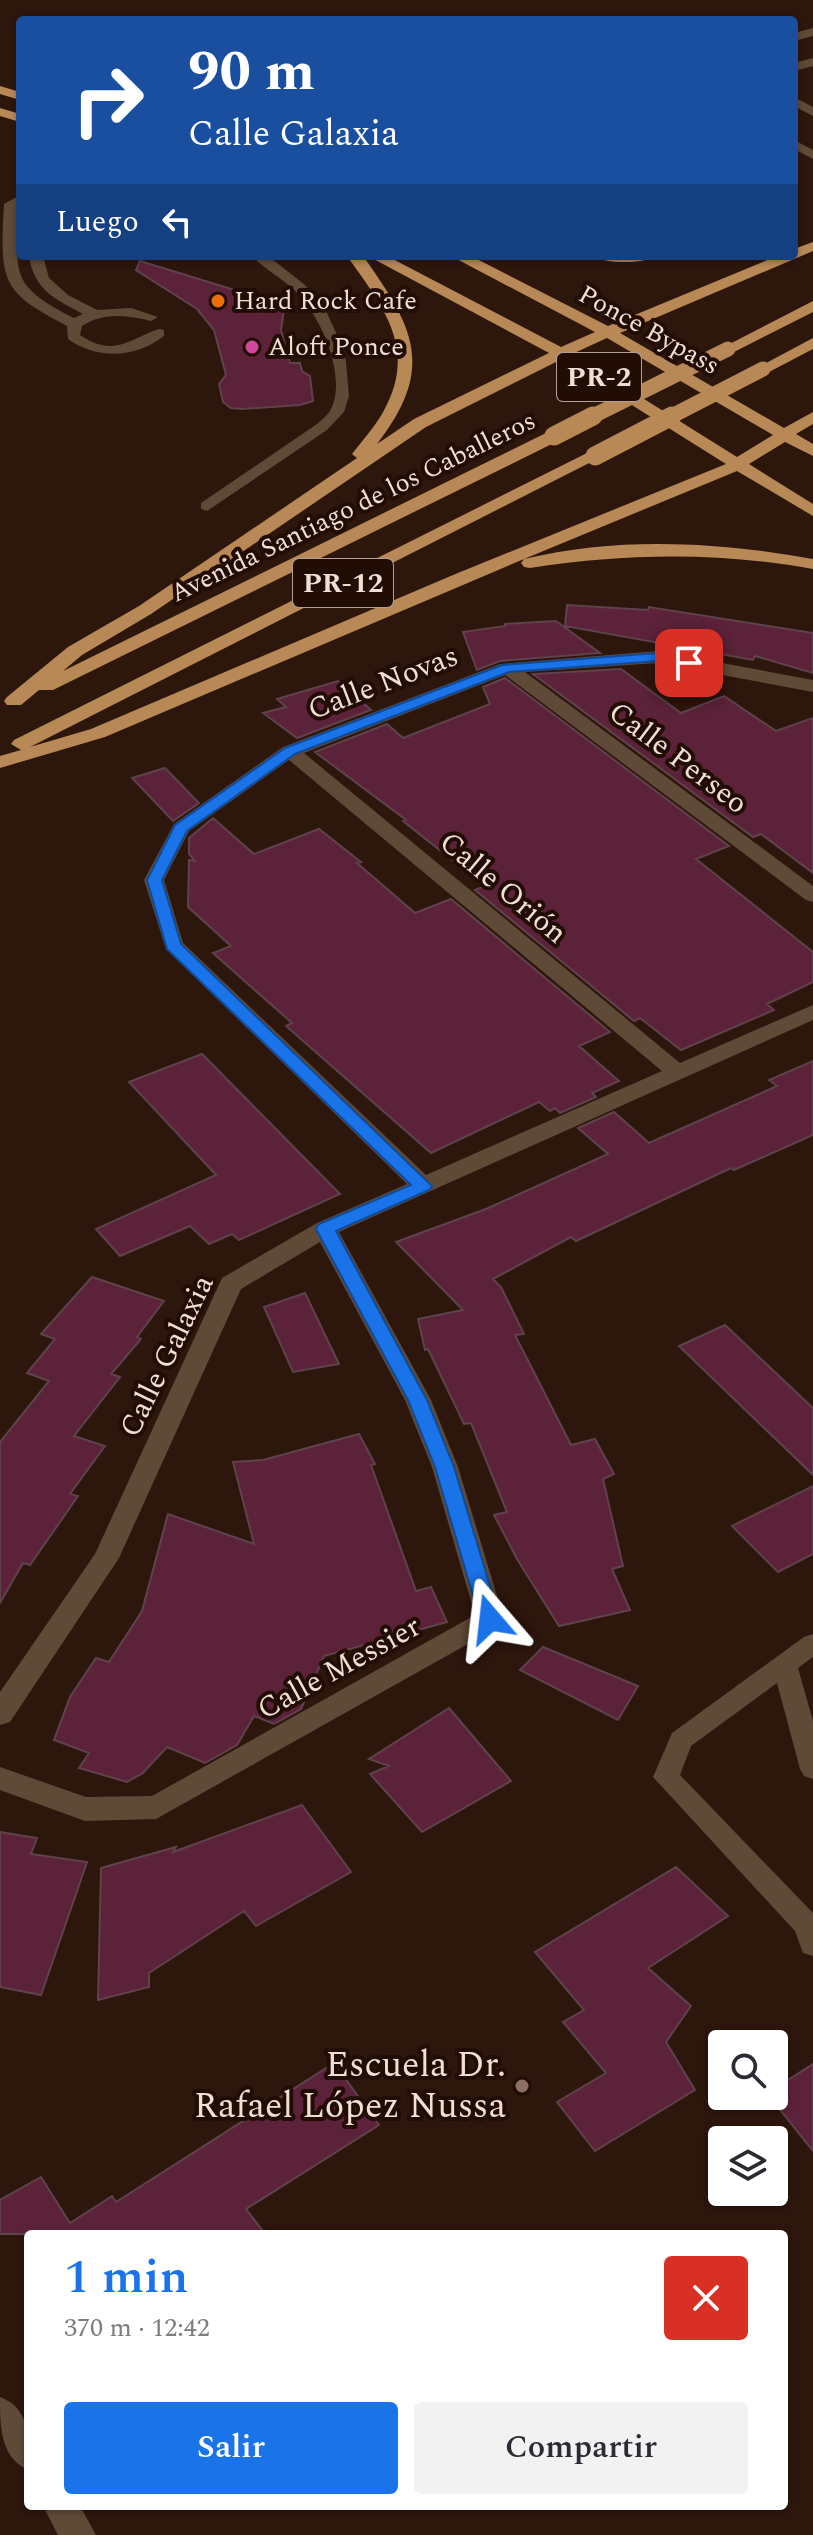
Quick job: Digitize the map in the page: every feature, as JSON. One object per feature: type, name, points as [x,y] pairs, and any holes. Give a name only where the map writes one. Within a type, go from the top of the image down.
[{"type":"highway","points":[[337,479],[372,442],[390,417],[401,390],[406,363],[403,336],[388,303],[358,260]]},
{"type":"highway","name":"PR-2","points":[[384,260],[560,353],[813,511]]},
{"type":"highway","name":"Ponce Bypass","points":[[467,260],[607,332],[813,451]]},
{"type":"highway","points":[[77,661],[145,610],[450,405],[607,332],[780,260]]},
{"type":"highway","name":"Avenida Santiago de los Caballeros","points":[[7,704],[77,661],[554,436],[813,306]]},
{"type":"highway","name":"PR-12","points":[[0,755],[813,343]]},
{"type":"highway","points":[[0,762],[98,733],[721,474],[813,417]]},
{"type":"highway","points":[[488,570],[570,556],[645,549],[751,553],[813,564]]},
{"type":"street","name":"Calle Novas","points":[[423,1186],[173,945],[154,880],[181,828],[290,751],[507,668],[658,657],[813,686]]},
{"type":"street","name":"Calle Perseo","points":[[507,668],[813,896]]},
{"type":"street","name":"Calle Orión","points":[[290,751],[678,1072]]},
{"type":"street","name":"Calle Galaxia","points":[[0,1714],[106,1558],[231,1284],[325,1229],[813,1012]]},
{"type":"street","name":"Calle Messier","points":[[0,1778],[85,1809],[156,1807],[490,1619],[445,1467],[418,1400],[325,1229]]},
{"type":"street","points":[[0,2413],[24,2447]]},
{"type":"street","points":[[62,2510],[78,2535]]},
{"type":"lane","points":[[16,201],[11,204],[8,257],[13,288],[24,298],[75,324]]},
{"type":"lane","points":[[36,260],[37,272],[45,287],[95,314]]},
{"type":"lane","points":[[207,506],[322,427],[338,412],[343,386],[328,327],[309,297],[264,260]]},
{"type":"lane","points":[[75,324],[95,314],[123,311],[151,317]]},
{"type":"lane","points":[[75,324],[73,336],[88,346],[100,348],[140,345],[159,333]]},
{"type":"lane","points":[[813,1644],[681,1740],[666,1777],[807,1925],[813,1945]]},
{"type":"lane","points":[[785,1665],[813,1769]]},
{"type":"building","name":"Aloft Ponce","points":[[140,261],[274,302],[284,310],[281,330],[290,363],[300,363],[302,371],[310,376],[313,401],[300,405],[242,409],[231,408],[223,402],[219,384],[226,375],[214,330],[197,309],[136,270]]},
{"type":"building","points":[[567,605],[648,610],[649,607],[813,633],[813,673],[755,656],[753,660],[565,626]]},
{"type":"building","points":[[556,621],[600,653],[500,661],[477,670],[463,632],[505,624]]},
{"type":"building","points":[[621,669],[681,713],[724,696],[776,731],[813,718],[813,873],[761,834],[753,837],[533,674]]},
{"type":"building","points":[[505,678],[729,846],[696,859],[813,952],[813,982],[767,1004],[774,1010],[681,1050],[640,1018],[634,1021],[475,890],[485,886],[403,821],[406,820],[315,752],[387,724],[403,738],[490,704],[483,687]]},
{"type":"building","points":[[338,681],[371,710],[297,738],[263,713],[286,707],[277,699]]},
{"type":"building","points":[[165,768],[199,803],[173,821],[132,778]]},
{"type":"building","points":[[213,818],[254,854],[319,829],[361,862],[357,863],[415,913],[451,899],[610,1032],[579,1046],[619,1081],[592,1093],[596,1097],[560,1113],[555,1108],[550,1111],[539,1102],[431,1153],[286,1026],[292,1023],[213,953],[231,946],[188,907],[189,860],[195,861],[189,854],[189,838]]},
{"type":"building","points":[[202,1054],[340,1194],[239,1240],[232,1234],[209,1244],[190,1226],[120,1256],[96,1229],[216,1175],[129,1082]]},
{"type":"building","points":[[813,1061],[813,1135],[734,1170],[731,1168],[576,1241],[571,1237],[493,1279],[501,1287],[524,1334],[515,1335],[571,1445],[595,1439],[614,1474],[603,1479],[623,1566],[612,1569],[630,1610],[559,1626],[494,1515],[507,1512],[471,1423],[464,1424],[428,1349],[425,1350],[418,1319],[463,1310],[396,1242],[486,1209],[608,1154],[578,1128],[614,1112],[649,1143],[777,1086],[769,1080]]},
{"type":"building","points":[[92,1277],[164,1301],[137,1337],[141,1339],[111,1374],[120,1377],[74,1436],[105,1446],[70,1494],[78,1496],[30,1565],[23,1563],[0,1603],[0,1442],[49,1381],[27,1373],[55,1339],[41,1334]]},
{"type":"building","points":[[305,1293],[339,1364],[293,1372],[264,1307]]},
{"type":"building","points":[[725,1325],[813,1408],[813,1475],[679,1346]]},
{"type":"building","points":[[359,1434],[375,1464],[371,1465],[416,1591],[431,1587],[447,1622],[324,1656],[301,1709],[274,1724],[254,1716],[237,1745],[205,1763],[167,1747],[143,1773],[127,1782],[79,1768],[89,1753],[54,1740],[70,1697],[96,1658],[109,1662],[142,1611],[168,1514],[254,1544],[233,1462],[263,1460]]},
{"type":"building","points":[[813,1486],[813,1554],[778,1572],[732,1526]]},
{"type":"building","points":[[543,1647],[638,1686],[618,1720],[520,1670]]},
{"type":"building","points":[[449,1708],[511,1781],[422,1832],[370,1774],[389,1766],[369,1759]]},
{"type":"building","points":[[302,1805],[351,1872],[256,1926],[244,1911],[149,1973],[149,1987],[98,2000],[101,1868],[176,1847],[173,1852]]},
{"type":"building","points":[[0,1832],[37,1838],[31,1854],[87,1862],[41,1995],[0,1987]]},
{"type":"building","points":[[676,1867],[728,1916],[648,1968],[691,2006],[666,2042],[695,2090],[595,2151],[557,2102],[606,2073],[563,2022],[584,2010],[535,1952]]},
{"type":"building","points":[[334,2063],[379,2125],[246,2209],[262,2230],[24,2230],[24,2234],[0,2234],[0,2200],[41,2177],[70,2223],[112,2196],[116,2202]]},
{"type":"building","points":[[813,2064],[813,2151],[780,2110],[788,2110],[788,2080]]},
{"type":"place","name":"Hard Rock Cafe","points":[[218,301]]},
{"type":"place","name":"Aloft Ponce","points":[[252,347]]},
{"type":"place","name":"Escuela Dr. Rafael López Nussa","points":[[522,2086]]},
{"type":"route","points":[[490,1619],[445,1467],[418,1400],[325,1229],[423,1186],[173,945],[154,880],[181,828],[290,751],[507,668],[658,657],[689,663]]}]
